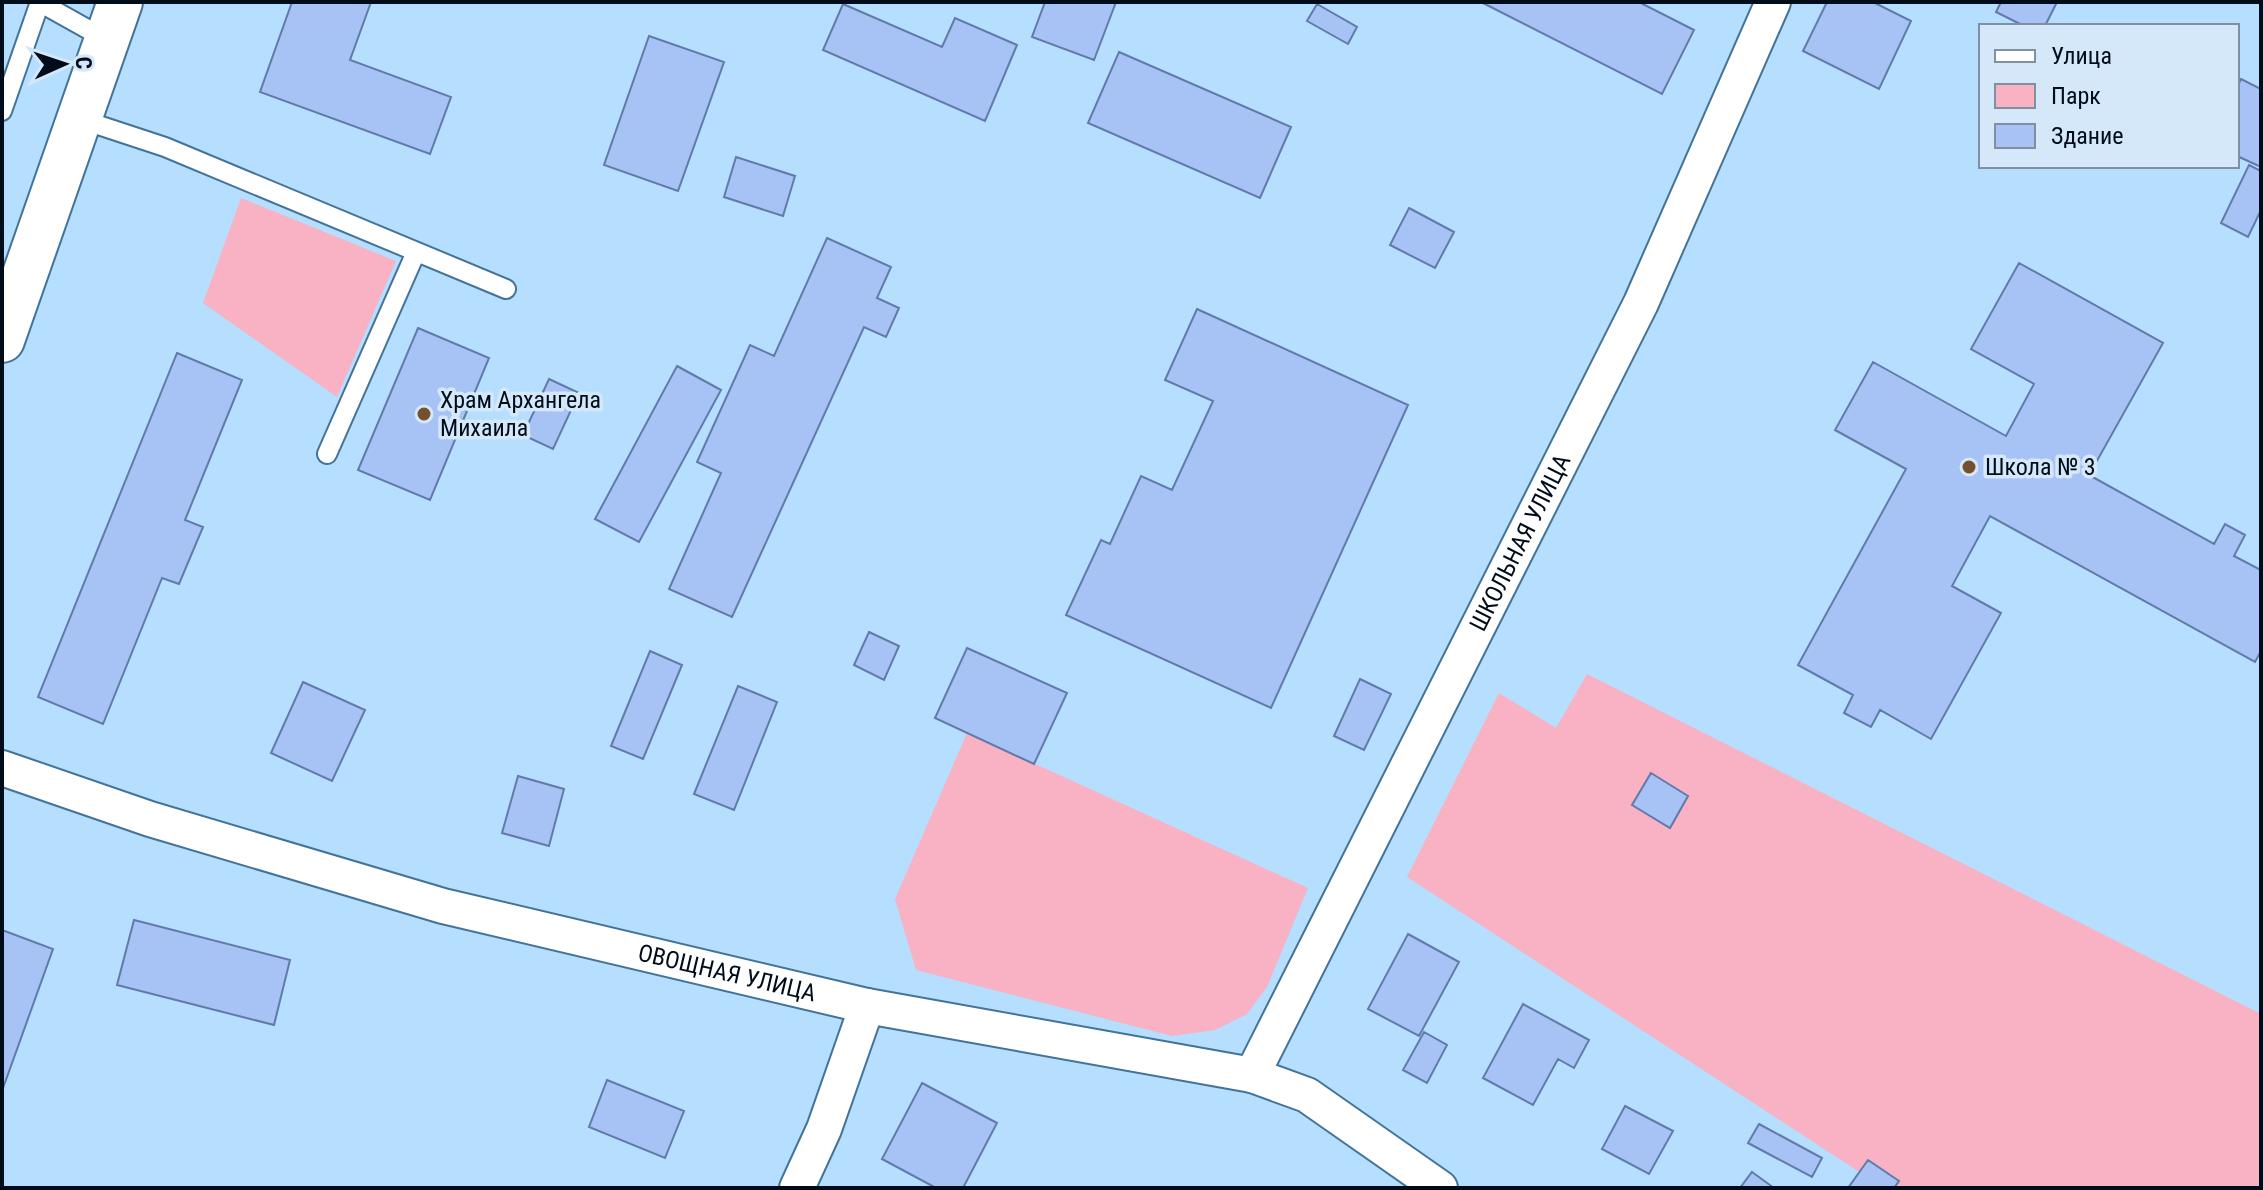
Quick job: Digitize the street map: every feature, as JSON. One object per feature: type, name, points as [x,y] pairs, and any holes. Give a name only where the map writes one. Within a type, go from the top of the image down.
[{"type":"main road","points":[[2,340],[114,21]]},
{"type":"street","name":"ШКОЛЬНАЯ УЛИЦА","points":[[1252,1075],[1641,303],[1773,2]]},
{"type":"street","name":"ОВОЩНАЯ УЛИЦА","points":[[2,768],[150,819],[443,906],[867,1006],[1252,1075],[1307,1095],[1423,1183]]},
{"type":"street","points":[[797,1188],[824,1129],[867,1006]]},
{"type":"lane","points":[[2,111],[39,2],[114,21]]},
{"type":"lane","points":[[80,119],[165,147],[506,289]]},
{"type":"lane","points":[[327,454],[416,252]]},
{"type":"green space","points":[[241,198],[396,261],[337,397],[203,303]]},
{"type":"green space","points":[[1587,674],[2261,1014],[2261,1188],[1884,1188],[1407,877],[1499,693],[1556,728]]},
{"type":"green space","points":[[967,733],[1308,888],[1267,987],[1247,1014],[1215,1030],[1172,1036],[916,970],[895,899]]},
{"type":"building","points":[[292,2],[371,2],[350,60],[451,97],[430,154],[260,92]]},
{"type":"building","points":[[1045,2],[1116,2],[1094,60],[1032,37]]},
{"type":"building","points":[[1481,2],[1639,2],[1694,30],[1662,94]]},
{"type":"building","points":[[1827,2],[1873,2],[1911,21],[1879,89],[1803,51]]},
{"type":"building","points":[[2001,2],[2057,2],[2046,24],[2020,24],[1996,12]]},
{"type":"building","points":[[843,4],[942,47],[955,18],[1017,45],[985,121],[823,50]]},
{"type":"building","points":[[1317,4],[1357,27],[1348,44],[1307,21]]},
{"type":"building","points":[[649,36],[724,62],[678,191],[604,165]]},
{"type":"building","points":[[1119,52],[1291,127],[1260,198],[1088,123]]},
{"type":"building","points":[[2241,79],[2261,89],[2261,167],[2239,157]]},
{"type":"building","points":[[736,157],[795,176],[783,216],[724,197]]},
{"type":"building","points":[[2249,165],[2261,171],[2261,210],[2248,237],[2221,223]]},
{"type":"building","points":[[1409,208],[1454,232],[1435,268],[1390,245]]},
{"type":"building","points":[[827,238],[891,267],[877,298],[899,308],[886,337],[864,327],[732,617],[669,589],[721,473],[697,462],[750,345],[774,356]]},
{"type":"building","points":[[2019,263],[2163,343],[2089,475],[2214,544],[2225,524],[2245,535],[2234,556],[2261,570],[2261,651],[2255,662],[1990,516],[1952,586],[2001,613],[1931,739],[1880,710],[1871,727],[1844,713],[1853,695],[1798,665],[1906,469],[1835,430],[1873,362],[2006,436],[2034,384],[1971,349]]},
{"type":"building","points":[[1197,309],[1408,405],[1271,708],[1066,615],[1101,540],[1110,544],[1141,476],[1172,490],[1213,401],[1165,380]]},
{"type":"building","name":"Храм Архангела Михаила","points":[[418,328],[489,358],[430,500],[358,470]]},
{"type":"building","points":[[177,353],[242,380],[185,520],[203,527],[179,584],[162,578],[103,724],[38,697]]},
{"type":"building","points":[[677,366],[721,390],[639,542],[595,519]]},
{"type":"building","points":[[549,379],[579,393],[553,449],[523,435]]},
{"type":"building","points":[[869,632],[899,646],[884,680],[854,665]]},
{"type":"building","points":[[967,648],[1067,693],[1034,764],[935,718]]},
{"type":"building","points":[[650,651],[682,665],[643,759],[611,746]]},
{"type":"building","points":[[1360,679],[1391,694],[1364,750],[1334,736]]},
{"type":"building","points":[[303,682],[365,710],[332,781],[271,753]]},
{"type":"building","points":[[738,686],[777,702],[734,810],[694,794]]},
{"type":"building","points":[[1651,773],[1688,796],[1670,828],[1632,805]]},
{"type":"building","points":[[518,776],[564,789],[549,846],[502,833]]},
{"type":"building","points":[[134,920],[290,960],[274,1025],[117,985]]},
{"type":"building","points":[[2,930],[53,949],[2,1091]]},
{"type":"building","points":[[1408,934],[1459,962],[1419,1036],[1368,1009]]},
{"type":"building","points":[[1523,1004],[1589,1040],[1574,1068],[1558,1059],[1533,1105],[1483,1078]]},
{"type":"building","points":[[1424,1032],[1447,1045],[1427,1083],[1403,1070]]},
{"type":"building","points":[[607,1080],[684,1111],[665,1158],[589,1127]]},
{"type":"building","points":[[922,1083],[997,1123],[963,1188],[936,1188],[882,1159]]},
{"type":"building","points":[[1625,1106],[1673,1131],[1649,1174],[1602,1149]]},
{"type":"building","points":[[1759,1124],[1822,1158],[1812,1177],[1748,1143]]},
{"type":"building","points":[[1868,1160],[1899,1181],[1894,1188],[1848,1188]]},
{"type":"building","points":[[1752,1172],[1774,1188],[1740,1188]]},
{"type":"place","name":"Храм Архангела Михаила","points":[[424,414]]},
{"type":"place","name":"Школа № 3","points":[[1969,467]]}]
